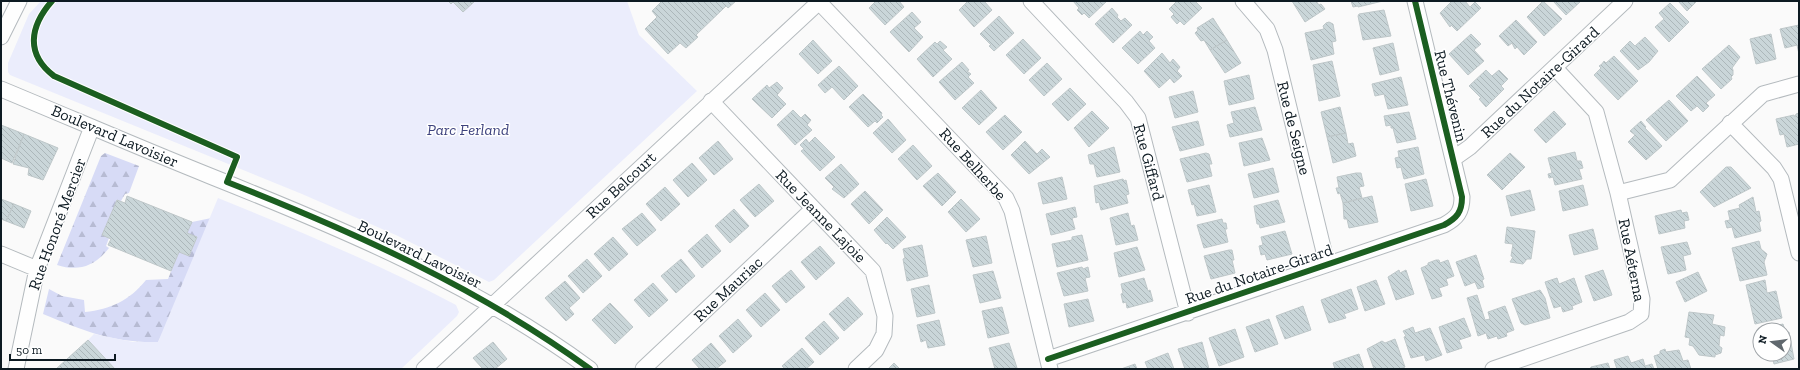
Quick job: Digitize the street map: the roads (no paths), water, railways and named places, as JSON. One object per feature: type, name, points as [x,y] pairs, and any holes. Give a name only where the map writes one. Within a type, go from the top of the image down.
[{"type":"street","points":[[1,37],[20,1]]},
{"type":"street","name":"Rue Belcourt","points":[[424,369],[819,1]]},
{"type":"street","name":"Rue Belherbe","points":[[819,1],[1006,198],[1012,211],[1049,364]]},
{"type":"street","name":"Rue Giffard","points":[[1031,1],[1126,102],[1138,118],[1188,313]]},
{"type":"street","name":"Rue de Seigne","points":[[1243,1],[1267,29],[1274,50],[1327,264]]},
{"type":"street","name":"Rue Thévenin","points":[[1415,1],[1462,197]]},
{"type":"street","name":"Rue du Notaire-Girard","points":[[1453,159],[1470,148],[1625,1]]},
{"type":"street","name":"Rue Aéterna","points":[[1493,369],[1629,322],[1641,314],[1642,299],[1618,193],[1596,112],[1555,68]]},
{"type":"street","points":[[1618,193],[1670,180],[1763,94],[1799,84]]},
{"type":"street","name":"Boulevard Lavoisier","points":[[1,89],[349,233],[415,264],[493,305],[590,369]]},
{"type":"street","name":"Rue Jeanne Lajoie","points":[[711,101],[873,271],[886,325],[881,343],[876,350],[856,369]]},
{"type":"street","points":[[1730,123],[1774,168],[1781,179],[1799,253]]},
{"type":"street","name":"Rue Honoré Mercier","points":[[16,369],[37,269],[92,127]]},
{"type":"street","name":"Rue du Notaire-Girard","points":[[1049,364],[1327,264],[1444,225],[1458,216],[1462,206],[1462,197]]},
{"type":"street","name":"Rue Mauriac","points":[[643,369],[813,209]]},
{"type":"street","points":[[1,254],[37,269]]},
{"type":"park label","name":"Parc Ferland","points":[[468,129]]}]
